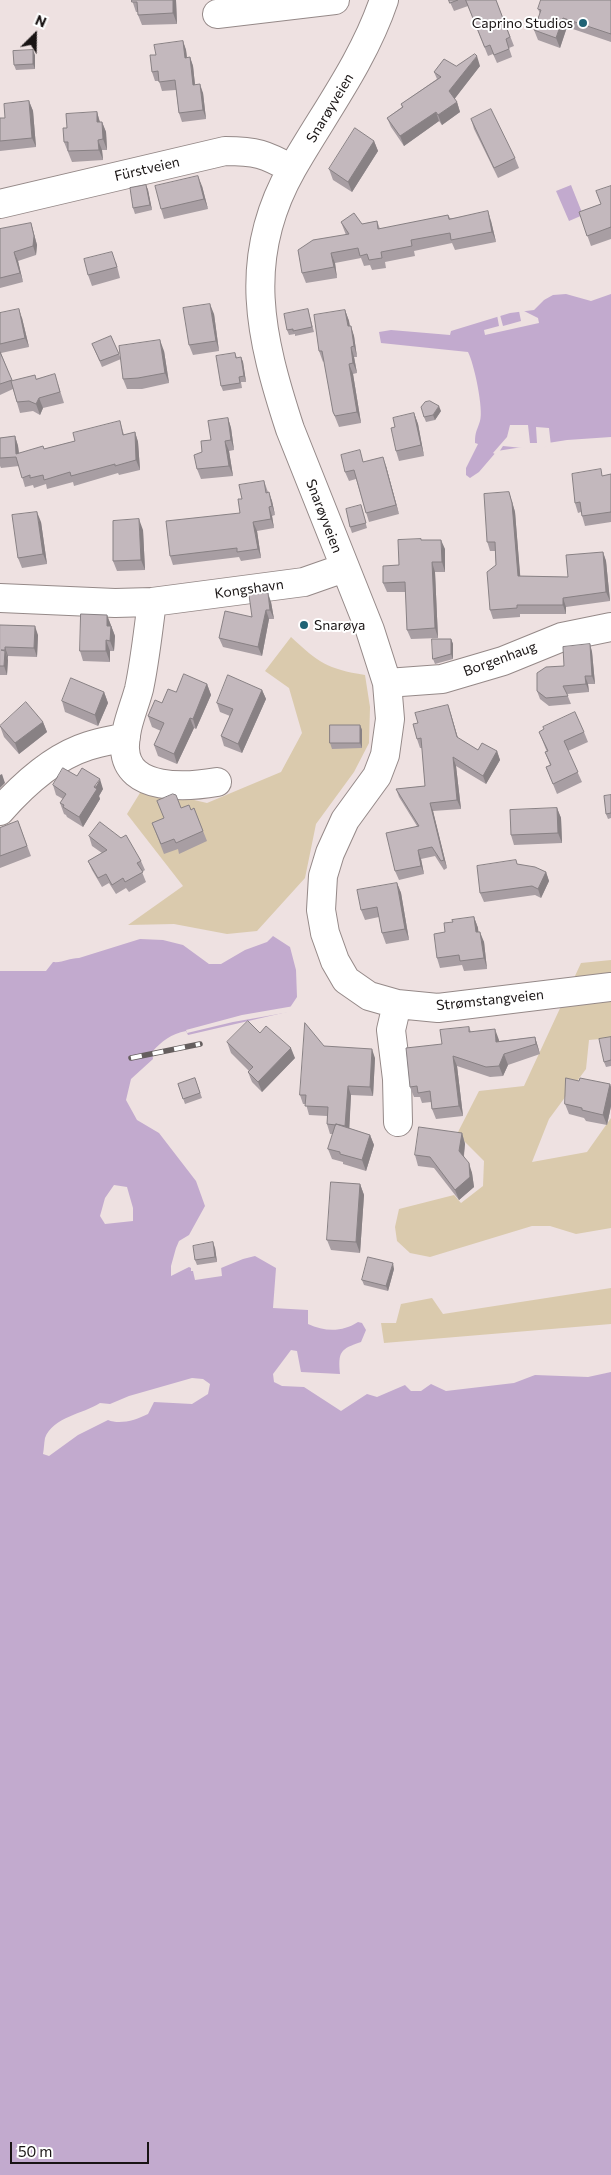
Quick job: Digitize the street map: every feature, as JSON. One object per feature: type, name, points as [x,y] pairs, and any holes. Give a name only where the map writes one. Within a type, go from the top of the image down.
[{"type":"street","points":[[217,14],[335,0]]},
{"type":"street","name":"Snarøyveien","points":[[381,1],[356,64],[292,169],[274,206],[268,227],[260,272],[260,314],[272,371],[287,421],[370,630],[387,683],[390,719],[385,756],[376,776],[344,820],[330,853],[323,876],[321,910],[328,942],[335,961],[346,980],[369,996],[397,1004]]},
{"type":"street","name":"Fürstveien","points":[[0,204],[225,151],[251,151],[272,157],[292,169]]},
{"type":"street","name":"Kongshavn","points":[[0,598],[115,603],[152,602],[304,582],[344,568]]},
{"type":"street","points":[[152,602],[139,687],[126,737],[125,750],[129,764],[135,773],[162,784],[192,786],[217,782]]},
{"type":"street","name":"Borgenhaug","points":[[387,683],[448,678],[504,661],[530,648],[562,636],[596,628],[611,627]]},
{"type":"street","points":[[0,811],[22,786],[64,757],[86,747],[126,737]]},
{"type":"street","name":"Strømstangveien","points":[[397,1004],[438,1008],[611,987]]},
{"type":"street","points":[[397,1004],[391,1030],[397,1080],[398,1122]]},
{"type":"shaded area","points":[[571,185],[583,215],[569,221],[556,191]]},
{"type":"shaded area","points":[[566,294],[591,301],[611,294],[611,437],[567,440],[497,451],[479,472],[470,478],[466,475],[466,468],[478,444],[475,443],[475,436],[480,421],[481,407],[478,386],[468,352],[381,343],[379,332],[391,330],[450,335],[451,331],[510,313],[534,310],[544,300],[553,295]]},
{"type":"shaded area","points":[[291,637],[324,663],[341,670],[365,675],[370,707],[369,743],[354,772],[316,824],[305,878],[257,931],[227,934],[174,924],[128,925],[183,886],[127,814],[143,788],[207,803],[281,772],[302,733],[289,688],[265,671]]},
{"type":"shaded area","points":[[273,936],[290,947],[296,970],[297,997],[287,1012],[188,1035],[186,1031],[176,1034],[167,1038],[152,1052],[153,1059],[131,1079],[126,1100],[137,1120],[159,1133],[196,1181],[205,1206],[189,1235],[179,1241],[171,1266],[171,1276],[189,1267],[193,1269],[221,1268],[255,1256],[276,1268],[273,1308],[308,1310],[308,1324],[327,1330],[346,1328],[358,1322],[362,1323],[366,1330],[361,1342],[345,1349],[340,1356],[340,1374],[301,1372],[297,1351],[291,1350],[273,1374],[274,1382],[282,1386],[304,1387],[341,1411],[367,1394],[377,1397],[405,1385],[411,1391],[421,1391],[431,1384],[446,1391],[514,1383],[535,1375],[588,1377],[611,1372],[611,2175],[0,2175],[0,971],[46,971],[53,962],[79,958],[140,939],[163,940],[183,945],[209,964],[221,964],[245,950],[267,942]],"holes":[[[114,1185],[127,1187],[133,1208],[133,1221],[105,1224],[100,1216],[105,1198]],[[192,1378],[203,1379],[210,1384],[208,1394],[192,1404],[154,1402],[148,1414],[128,1421],[108,1420],[78,1435],[49,1456],[43,1454],[45,1438],[49,1431],[61,1421],[100,1403],[110,1404],[129,1396]]]},
{"type":"shaded area","points":[[611,960],[611,1038],[589,1040],[586,1069],[549,1119],[532,1162],[587,1152],[611,1118],[611,1228],[576,1234],[550,1226],[532,1226],[430,1257],[410,1253],[397,1241],[395,1227],[399,1209],[454,1195],[461,1203],[483,1186],[484,1161],[457,1134],[479,1091],[524,1086],[581,963]]},
{"type":"shaded area","points":[[611,1288],[611,1324],[384,1343],[381,1323],[396,1323],[401,1304],[432,1298],[443,1314]]},
{"type":"pier","points":[[522,310],[538,318],[539,323],[485,335],[484,330],[499,326],[497,315],[500,315],[503,326],[521,321],[519,311]]},
{"type":"pier","points":[[510,425],[528,425],[530,443],[537,443],[536,427],[549,428],[551,446],[532,449],[503,446],[497,455],[493,453],[507,437]]},
{"type":"pier","points":[[294,1006],[290,1012],[233,1022],[187,1033],[186,1030],[242,1015]]},
{"type":"pier","points":[[217,1265],[221,1267],[222,1276],[195,1280],[193,1271],[191,1271],[193,1266]]},
{"type":"building","points":[[132,0],[173,0],[173,13],[138,15],[137,2],[132,2]]},
{"type":"building","points":[[466,0],[496,0],[510,37],[506,39],[509,49],[494,55],[490,45],[485,47]]},
{"type":"building","name":"Caprino Studios","points":[[541,0],[611,0],[611,34],[563,18],[556,38],[534,30],[541,10],[538,9]]},
{"type":"building","points":[[183,41],[185,58],[190,57],[193,85],[200,84],[203,110],[179,113],[175,80],[159,82],[158,71],[152,72],[150,55],[156,55],[154,45]]},
{"type":"building","points":[[33,50],[33,64],[14,65],[13,51]]},
{"type":"building","points":[[475,54],[477,56],[449,91],[457,102],[438,115],[436,112],[400,136],[387,118],[403,107],[401,104],[441,77],[434,72],[444,59],[456,66]]},
{"type":"building","points":[[29,101],[32,138],[0,141],[0,118],[5,118],[4,104]]},
{"type":"building","points":[[491,109],[515,158],[494,168],[471,119]]},
{"type":"building","points":[[97,112],[97,122],[102,122],[103,139],[98,140],[99,150],[68,151],[68,142],[64,142],[63,128],[67,128],[66,114]]},
{"type":"building","points":[[355,128],[374,141],[348,182],[329,169]]},
{"type":"building","points":[[198,176],[204,199],[161,209],[155,186]]},
{"type":"building","points":[[146,185],[150,205],[133,208],[130,188]]},
{"type":"building","points":[[611,186],[611,227],[587,236],[579,212],[601,204],[596,191]]},
{"type":"building","points":[[488,211],[492,232],[451,240],[450,233],[411,240],[412,246],[381,252],[382,258],[369,260],[367,254],[360,256],[358,248],[331,253],[334,267],[302,273],[298,250],[313,240],[349,234],[341,222],[354,213],[362,224],[377,221],[378,229],[448,215],[449,219]]},
{"type":"building","points":[[31,223],[34,236],[33,246],[14,252],[20,273],[0,278],[0,229]]},
{"type":"building","points":[[112,252],[117,267],[88,275],[84,259]]},
{"type":"building","points":[[210,304],[216,341],[189,345],[183,308]]},
{"type":"building","points":[[19,309],[25,338],[0,344],[0,313]]},
{"type":"building","points":[[308,309],[312,327],[293,331],[293,329],[287,330],[284,314]]},
{"type":"building","points":[[345,310],[348,326],[351,326],[354,346],[351,347],[353,363],[349,364],[357,412],[335,416],[322,351],[319,351],[314,315]]},
{"type":"building","points":[[111,336],[119,354],[100,361],[92,344]]},
{"type":"building","points":[[160,340],[165,373],[123,379],[119,346]]},
{"type":"building","points":[[0,352],[12,380],[0,384]]},
{"type":"building","points":[[235,353],[236,358],[241,357],[244,376],[239,377],[240,383],[221,386],[216,356]]},
{"type":"building","points":[[55,374],[60,392],[39,398],[36,404],[29,401],[17,402],[11,381],[35,375],[36,379]]},
{"type":"building","points":[[430,401],[439,406],[433,415],[424,417],[421,407],[425,402]]},
{"type":"building","points":[[414,413],[421,445],[396,451],[391,428],[395,427],[393,418]]},
{"type":"building","points":[[228,418],[231,440],[225,441],[229,466],[197,469],[194,455],[202,452],[201,441],[211,440],[208,421]]},
{"type":"building","points":[[120,421],[123,435],[135,432],[136,460],[71,476],[70,472],[44,480],[43,475],[30,478],[30,475],[22,478],[16,457],[0,458],[0,438],[15,436],[16,454],[43,446],[44,449],[75,441],[73,433]]},
{"type":"building","points":[[360,450],[363,462],[383,457],[396,505],[366,513],[354,470],[345,472],[341,455]]},
{"type":"building","points":[[601,469],[602,476],[611,474],[611,512],[582,516],[580,502],[575,503],[572,474]]},
{"type":"building","points":[[264,481],[266,493],[269,492],[272,506],[269,507],[271,519],[253,522],[258,549],[237,552],[237,548],[170,556],[166,521],[240,513],[238,499],[242,499],[239,485]]},
{"type":"building","points":[[509,492],[512,503],[518,576],[568,577],[566,555],[603,552],[606,592],[563,598],[563,605],[517,605],[517,608],[490,610],[487,572],[496,565],[495,542],[487,542],[484,494]]},
{"type":"building","points":[[361,505],[366,523],[350,527],[346,509]]},
{"type":"building","points":[[37,512],[43,554],[18,558],[12,515]]},
{"type":"building","points":[[139,519],[141,560],[113,561],[113,521]]},
{"type":"building","points":[[398,540],[441,540],[442,562],[432,562],[435,628],[407,630],[405,582],[383,583],[383,566],[399,565]]},
{"type":"building","points":[[268,593],[270,610],[266,610],[258,647],[219,638],[225,611],[252,617],[249,595]]},
{"type":"building","points":[[81,614],[107,615],[107,626],[111,626],[110,641],[106,640],[106,651],[80,651]]},
{"type":"building","points":[[0,625],[35,626],[34,648],[5,647],[5,650],[1,650],[5,651],[4,666],[0,666]]},
{"type":"building","points":[[432,639],[451,639],[451,654],[433,659]]},
{"type":"building","points":[[590,644],[592,676],[585,676],[586,684],[563,686],[568,696],[546,698],[537,691],[537,673],[546,667],[564,666],[563,647]]},
{"type":"building","points":[[184,674],[207,684],[193,719],[190,718],[174,754],[154,745],[164,723],[148,716],[155,700],[162,703],[168,689],[176,692]]},
{"type":"building","points":[[228,675],[262,690],[238,744],[221,736],[233,709],[217,703]]},
{"type":"building","points":[[71,678],[104,692],[95,715],[62,701]]},
{"type":"building","points":[[26,702],[43,722],[15,743],[0,726]]},
{"type":"building","points":[[448,705],[457,737],[478,750],[482,743],[497,751],[483,776],[453,757],[457,800],[430,803],[444,860],[441,861],[432,847],[418,850],[421,866],[395,871],[386,833],[419,826],[396,789],[425,786],[421,738],[417,739],[413,724],[418,723],[415,713]]},
{"type":"building","points":[[575,712],[584,732],[564,741],[578,772],[553,784],[546,767],[551,765],[545,752],[548,751],[539,732],[544,729],[543,727]]},
{"type":"building","points":[[330,725],[360,725],[360,743],[330,743]]},
{"type":"building","points":[[63,768],[77,776],[82,768],[100,779],[94,787],[97,789],[79,817],[63,807],[64,805],[60,803],[66,794],[53,785]]},
{"type":"building","points":[[173,794],[176,795],[181,808],[189,805],[191,810],[194,808],[203,831],[176,843],[174,839],[161,844],[152,823],[164,818],[157,801]]},
{"type":"building","points":[[611,795],[611,813],[606,814],[604,796]]},
{"type":"building","points":[[557,808],[558,833],[511,835],[510,810]]},
{"type":"building","points":[[18,821],[27,846],[0,856],[0,828]]},
{"type":"building","points":[[100,822],[121,838],[126,835],[141,861],[137,863],[143,872],[125,882],[123,878],[112,885],[106,874],[98,878],[88,861],[107,850],[89,836]]},
{"type":"building","points":[[516,860],[517,864],[535,867],[546,872],[538,889],[532,886],[480,893],[477,866]]},
{"type":"building","points":[[397,883],[405,929],[382,933],[377,907],[361,910],[357,890]]},
{"type":"building","points":[[474,917],[476,932],[480,932],[484,958],[460,961],[459,955],[437,958],[434,934],[445,932],[444,923]]},
{"type":"building","points":[[248,1021],[260,1033],[266,1026],[291,1048],[258,1082],[248,1072],[253,1067],[227,1042]]},
{"type":"building","points":[[305,1023],[324,1046],[372,1049],[370,1087],[348,1086],[345,1126],[327,1124],[328,1107],[305,1106],[306,1095],[300,1095]]},
{"type":"building","points":[[469,1027],[469,1032],[495,1029],[496,1042],[535,1037],[536,1044],[504,1054],[499,1066],[486,1067],[453,1056],[459,1106],[432,1109],[430,1091],[418,1093],[417,1086],[410,1087],[406,1048],[442,1044],[440,1030]]},
{"type":"building","points":[[611,1037],[611,1060],[604,1062],[599,1039]]},
{"type":"building","points":[[195,1078],[200,1093],[183,1099],[178,1084]]},
{"type":"building","points":[[566,1078],[579,1081],[580,1078],[610,1084],[603,1115],[565,1104]]},
{"type":"building","points":[[336,1124],[370,1135],[362,1160],[328,1149]]},
{"type":"building","points":[[419,1127],[462,1133],[459,1151],[469,1163],[470,1177],[455,1190],[430,1157],[415,1155]]},
{"type":"building","points":[[331,1182],[360,1184],[356,1242],[327,1240]]},
{"type":"building","points":[[213,1242],[215,1257],[195,1260],[193,1246]]},
{"type":"building","points":[[368,1257],[393,1263],[386,1286],[362,1280]]},
{"type":"railway","points":[[131,1058],[200,1044]]},
{"type":"place","name":"Caprino Studios","points":[[583,23]]},
{"type":"place","name":"Snarøya","points":[[304,625]]}]
